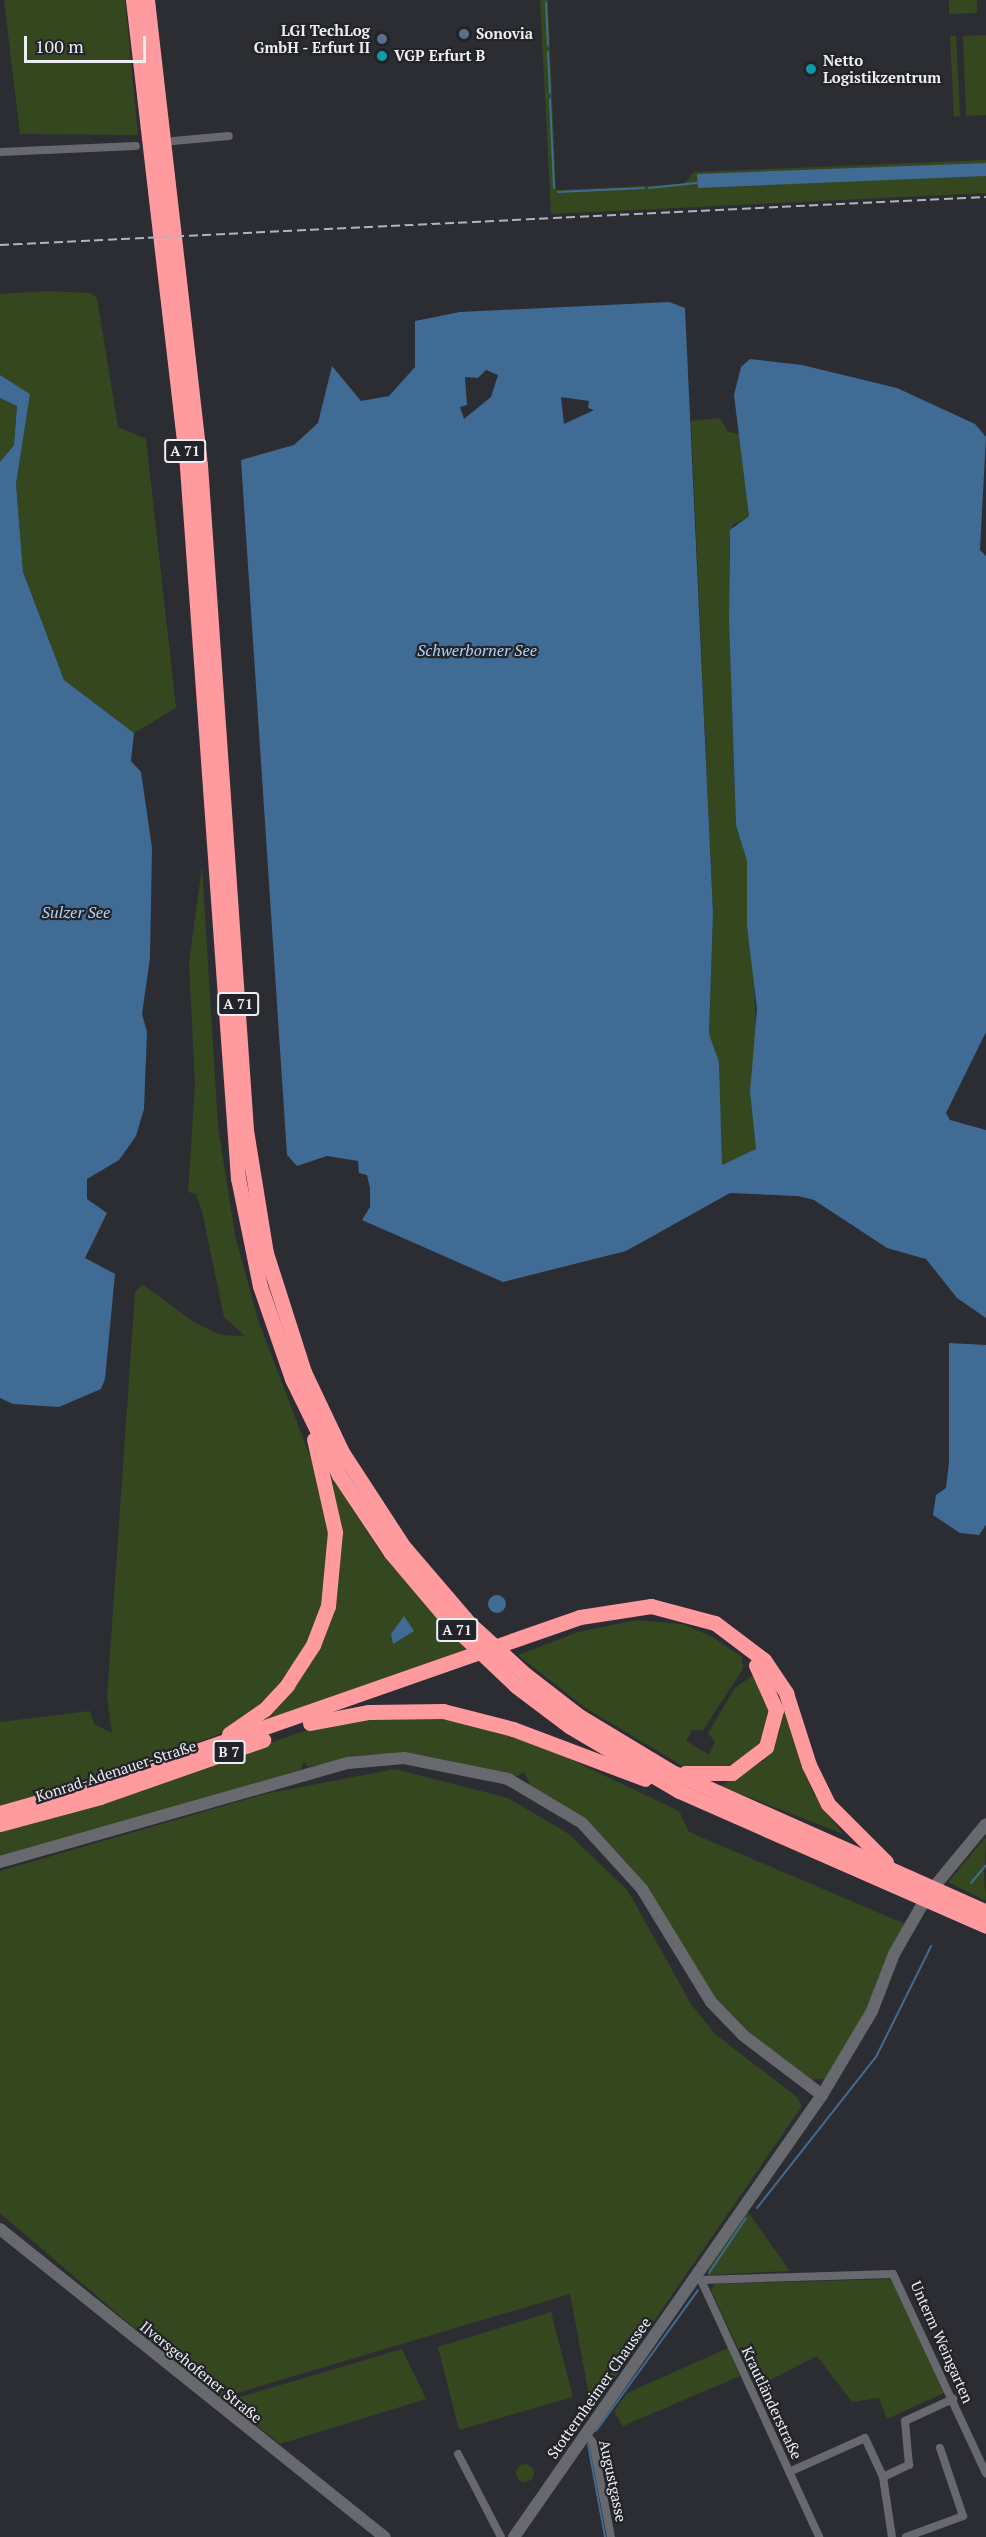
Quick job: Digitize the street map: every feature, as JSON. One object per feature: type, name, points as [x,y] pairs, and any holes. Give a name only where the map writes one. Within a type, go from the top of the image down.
[{"type":"highway","name":"A 71","points":[[133,0],[152,113],[220,697],[246,1130],[266,1253],[291,1338],[325,1419],[369,1497],[441,1592],[526,1675],[579,1716],[670,1771],[986,1912]]},
{"type":"highway","name":"A 71","points":[[147,0],[152,113]]},
{"type":"highway","name":"A 71","points":[[178,328],[206,699],[238,1178],[262,1295],[306,1410],[339,1475],[391,1553],[466,1638],[569,1726],[679,1791],[986,1926]]},
{"type":"highway","points":[[196,1751],[271,1702],[305,1660],[325,1615],[334,1574],[334,1521],[306,1410]]},
{"type":"highway","points":[[196,1751],[457,1665],[607,1610],[651,1606],[696,1615],[734,1634],[764,1660],[786,1693],[828,1804],[895,1870]]},
{"type":"highway","points":[[528,1640],[608,1618],[650,1615],[692,1623],[744,1652],[773,1693],[773,1730],[766,1747],[732,1773],[670,1771]]},
{"type":"highway","points":[[310,1723],[457,1665]]},
{"type":"highway","points":[[310,1723],[369,1712],[443,1711],[513,1729],[679,1791]]},
{"type":"highway","name":"Konrad-Adenauer-Straße","points":[[0,1824],[100,1797],[310,1723]]},
{"type":"highway","name":"Konrad-Adenauer-Straße","points":[[0,1813],[196,1751]]},
{"type":"street","points":[[173,141],[229,136]]},
{"type":"street","points":[[0,152],[136,146]]},
{"type":"street","points":[[0,1862],[348,1763],[404,1758],[508,1779],[582,1823],[642,1889],[711,2002],[744,2036],[822,2095]]},
{"type":"street","name":"Stotternheimer Chaussee","points":[[514,2537],[698,2278],[710,2256],[822,2095],[872,2011],[912,1923],[950,1865],[986,1824]]},
{"type":"street","name":"Ilversgehofener Straße","points":[[0,2229],[385,2537]]},
{"type":"street","name":"Unterm Weingarten","points":[[698,2278],[893,2274],[986,2474]]},
{"type":"street","name":"Krautländerstraße","points":[[698,2278],[819,2537]]},
{"type":"street","points":[[883,2477],[909,2465],[905,2421],[953,2399]]},
{"type":"street","name":"Augustgasse","points":[[586,2433],[593,2443],[611,2537]]},
{"type":"street","points":[[789,2472],[865,2438],[883,2477],[892,2537]]},
{"type":"street","points":[[906,2537],[963,2516],[939,2448]]},
{"type":"street","points":[[458,2454],[501,2537]]},
{"type":"green space","points":[[4,0],[125,0],[138,135],[20,134]]},
{"type":"green space","points":[[540,0],[548,0],[556,190],[684,184],[694,172],[986,160],[986,193],[551,214]]},
{"type":"green space","points":[[949,0],[977,0],[977,13],[949,14]]},
{"type":"green space","points":[[986,35],[986,115],[966,116],[963,36]]},
{"type":"green space","points":[[950,36],[956,36],[960,116],[954,117]]},
{"type":"green space","points":[[47,291],[90,293],[97,298],[118,427],[146,439],[176,708],[134,733],[64,680],[23,572],[16,484],[30,394],[0,375],[0,294]]},
{"type":"green space","points":[[0,398],[17,405],[14,445],[0,462]]},
{"type":"green space","points":[[720,418],[728,432],[740,434],[749,503],[749,516],[733,525],[729,541],[729,620],[736,825],[747,861],[757,1044],[750,1092],[756,1150],[721,1165],[719,1062],[709,1035],[713,913],[691,421]]},
{"type":"green space","points":[[202,866],[218,1127],[235,1235],[258,1320],[322,1488],[329,1530],[325,1597],[310,1641],[272,1693],[229,1730],[104,1779],[0,1808],[0,1722],[90,1711],[94,1724],[112,1733],[107,1697],[135,1293],[142,1284],[195,1323],[221,1335],[245,1336],[224,1317],[202,1211],[196,1194],[188,1192],[195,1084],[189,963]]},
{"type":"green space","points":[[329,1474],[383,1556],[467,1651],[242,1730],[312,1662],[337,1585],[341,1548]]},
{"type":"green space","points":[[637,1620],[681,1624],[711,1636],[742,1657],[743,1669],[703,1730],[692,1730],[686,1741],[709,1755],[715,1742],[708,1733],[735,1688],[752,1676],[762,1679],[772,1709],[762,1745],[730,1769],[686,1768],[584,1707],[518,1655],[578,1632]]},
{"type":"green space","points":[[783,1705],[813,1793],[843,1834],[721,1786],[766,1759],[779,1734]]},
{"type":"green space","points":[[360,1717],[459,1719],[536,1743],[679,1811],[689,1832],[905,1924],[876,1993],[827,2078],[810,2080],[735,2022],[711,1995],[627,1863],[593,1828],[530,1785],[524,1772],[514,1778],[415,1755],[355,1757],[308,1767],[304,1761],[300,1770],[0,1858],[0,1829],[83,1808],[307,1730]]},
{"type":"green space","points":[[395,1769],[508,1798],[569,1834],[628,1891],[691,2004],[715,2034],[797,2097],[802,2106],[592,2411],[570,2294],[217,2399],[0,2213],[0,1871],[265,1794]]},
{"type":"green space","points":[[986,1837],[984,1875],[986,1901],[948,1882]]},
{"type":"green space","points":[[747,2211],[790,2271],[708,2275],[708,2267]]},
{"type":"green space","points":[[892,2279],[944,2393],[887,2419],[879,2398],[852,2402],[817,2356],[756,2387],[711,2290],[715,2284]]},
{"type":"green space","points":[[551,2312],[573,2397],[459,2430],[438,2347]]},
{"type":"green space","points":[[728,2348],[740,2376],[623,2426],[614,2411],[627,2393]]},
{"type":"green space","points":[[402,2349],[426,2399],[280,2444],[226,2401]]},
{"type":"green space","points":[[525,2464],[533,2469],[534,2473],[529,2481],[525,2482],[517,2477],[516,2473],[521,2465]]},
{"type":"water","points":[[986,163],[986,176],[698,188],[697,174]]},
{"type":"water","name":"Schwerborner See","points":[[669,302],[685,308],[713,913],[709,1034],[719,1062],[722,1165],[756,1149],[750,1092],[757,1009],[747,926],[747,861],[736,825],[729,620],[730,530],[749,516],[734,395],[741,367],[750,359],[802,365],[897,388],[975,424],[986,437],[980,550],[986,556],[986,1032],[946,1113],[950,1120],[986,1130],[986,1318],[957,1298],[926,1259],[887,1248],[814,1200],[798,1196],[730,1193],[626,1251],[503,1282],[362,1220],[370,1207],[370,1188],[367,1175],[359,1173],[358,1161],[327,1156],[297,1166],[287,1155],[241,460],[294,445],[318,423],[332,366],[361,401],[389,396],[415,367],[415,321],[460,312]],"holes":[[[486,370],[498,375],[491,397],[464,419],[460,407],[467,405],[465,377],[478,378]],[[561,397],[589,401],[588,408],[594,410],[564,424]]]},
{"type":"water","name":"Sulzer See","points":[[0,375],[30,394],[16,484],[23,572],[64,680],[134,733],[131,761],[141,772],[152,848],[150,958],[142,1014],[147,1032],[144,1109],[136,1136],[119,1160],[87,1179],[87,1199],[107,1213],[85,1258],[115,1274],[105,1379],[101,1389],[59,1407],[13,1404],[0,1398],[0,462],[14,445],[17,406],[0,398]]},
{"type":"water","points":[[949,1343],[986,1345],[986,1525],[979,1535],[960,1533],[933,1515],[936,1495],[946,1488],[949,1462]]},
{"type":"water","points":[[497,1595],[503,1598],[506,1604],[503,1610],[497,1613],[491,1610],[488,1604],[491,1598]]},
{"type":"water","points":[[404,1616],[414,1631],[393,1644],[391,1634]]},
{"type":"waterway","points":[[546,3],[548,45]]},
{"type":"waterway","points":[[548,52],[550,93]]},
{"type":"waterway","points":[[550,99],[554,188]]},
{"type":"waterway","points":[[649,188],[697,183]]},
{"type":"waterway","points":[[558,192],[644,188]]},
{"type":"waterway","points":[[971,1883],[986,1865]]},
{"type":"waterway","points":[[757,2208],[876,2057],[931,1946]]},
{"type":"waterway","points":[[709,2273],[746,2218]]},
{"type":"waterway","points":[[596,2431],[698,2290]]},
{"type":"waterway","points":[[588,2444],[605,2537]]},
{"type":"railway","points":[[0,245],[986,197]]},
{"type":"place","name":"Sonovia","points":[[464,34]]},
{"type":"place","name":"LGI TechLog GmbH - Erfurt II","points":[[382,39]]},
{"type":"place","name":"VGP Erfurt B","points":[[382,56]]},
{"type":"place","name":"Netto Logistikzentrum","points":[[811,69]]}]
